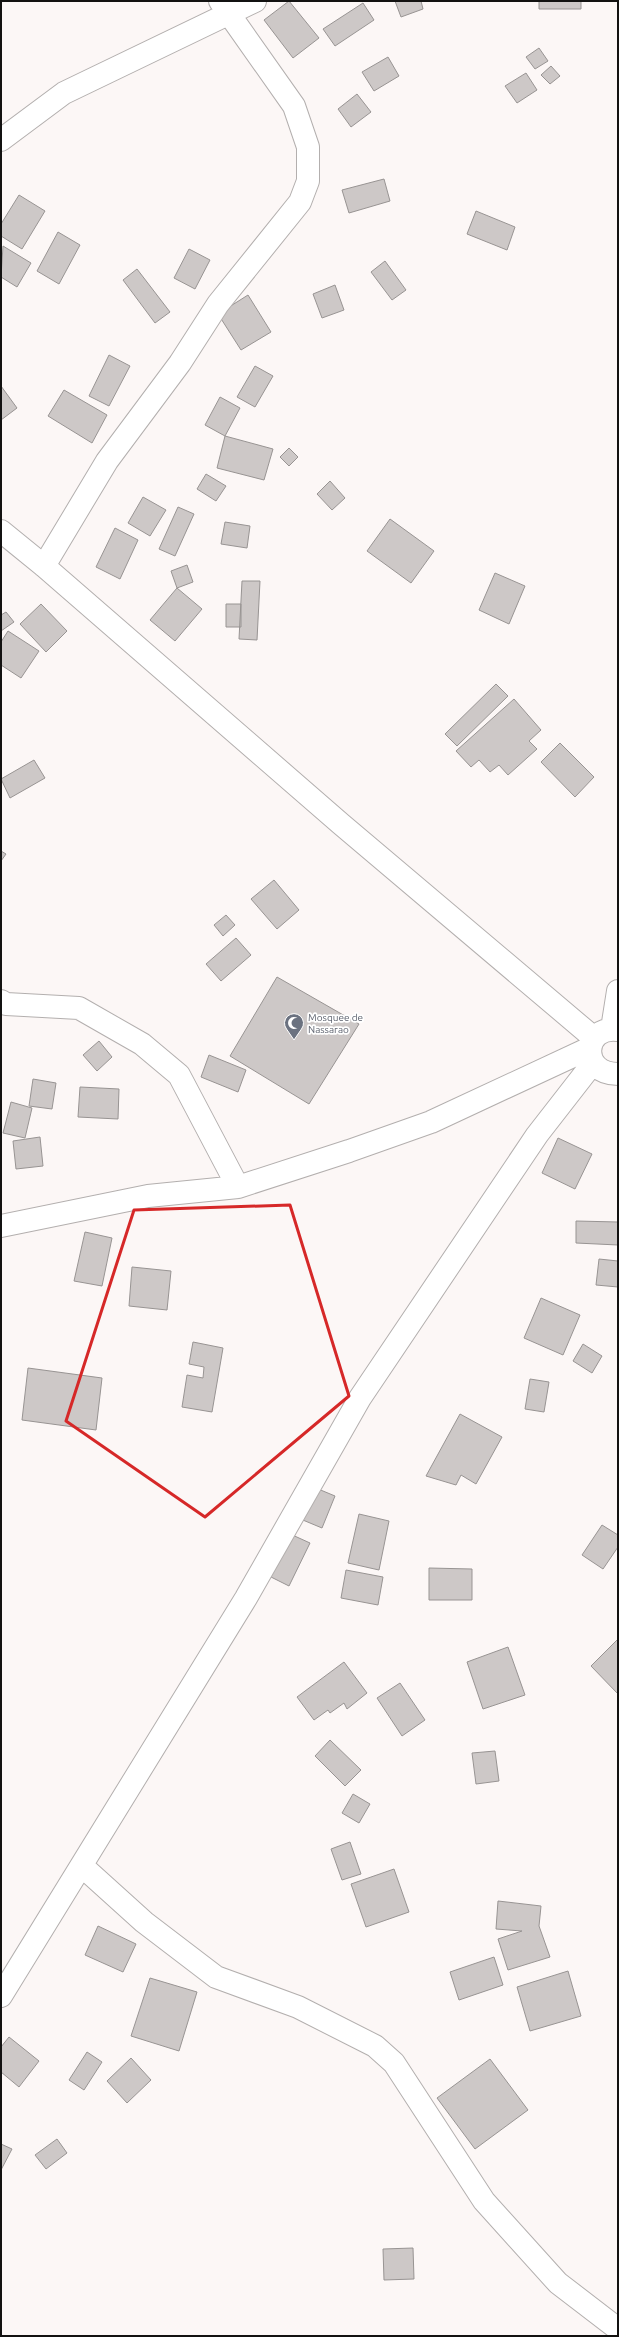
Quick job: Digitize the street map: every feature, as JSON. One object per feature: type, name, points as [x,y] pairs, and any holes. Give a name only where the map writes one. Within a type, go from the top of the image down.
[{"type":"street","points":[[1,140],[64,93],[225,7],[255,1]]},
{"type":"street","points":[[44,566],[107,461],[180,362],[218,304],[300,202],[308,181],[308,147],[294,106],[225,7]]},
{"type":"street","points":[[1,531],[44,566],[341,824],[601,1041]]},
{"type":"street","points":[[1,1996],[246,1598],[360,1398],[601,1041],[618,991]]},
{"type":"street","points":[[1,1001],[6,1004],[79,1008],[142,1044],[179,1075],[238,1187]]},
{"type":"street","points":[[601,1041],[601,1072],[618,1074]]},
{"type":"street","points":[[1,1226],[148,1196],[238,1187],[349,1151],[431,1122],[601,1041]]},
{"type":"street","points":[[82,1866],[144,1922],[216,1977],[298,2007],[375,2046],[394,2062],[484,2201],[558,2283],[618,2329]]},
{"type":"highlighted area","points":[[290,1205],[349,1396],[205,1517],[66,1421],[134,1210]]},
{"type":"building","points":[[289,1],[319,38],[293,58],[264,20]]},
{"type":"building","points":[[395,1],[421,1],[423,9],[401,17]]},
{"type":"building","points":[[539,1],[581,1],[581,9],[539,9]]},
{"type":"building","points":[[363,3],[374,20],[335,46],[323,29]]},
{"type":"building","points":[[539,48],[548,61],[535,69],[526,57]]},
{"type":"building","points":[[388,57],[399,76],[374,91],[362,72]]},
{"type":"building","points":[[551,66],[560,76],[550,84],[541,75]]},
{"type":"building","points":[[526,73],[537,90],[517,103],[505,86]]},
{"type":"building","points":[[357,94],[371,112],[351,127],[338,109]]},
{"type":"building","points":[[384,179],[390,201],[349,213],[342,190]]},
{"type":"building","points":[[19,195],[45,211],[22,249],[1,236],[1,224]]},
{"type":"building","points":[[476,211],[515,227],[507,250],[467,234]]},
{"type":"building","points":[[58,232],[80,245],[59,284],[37,271]]},
{"type":"building","points":[[3,246],[31,263],[17,287],[1,277]]},
{"type":"building","points":[[189,249],[210,260],[195,289],[174,278]]},
{"type":"building","points":[[385,261],[406,290],[392,300],[371,272]]},
{"type":"building","points":[[137,269],[170,312],[155,323],[123,280]]},
{"type":"building","points":[[335,285],[344,310],[322,318],[313,294]]},
{"type":"building","points":[[248,295],[271,332],[241,350],[218,314]]},
{"type":"building","points":[[109,355],[130,366],[109,406],[89,396]]},
{"type":"building","points":[[255,366],[273,376],[255,407],[237,397]]},
{"type":"building","points":[[1,386],[17,408],[1,420]]},
{"type":"building","points":[[64,390],[107,415],[92,443],[48,416]]},
{"type":"building","points":[[220,397],[240,408],[225,436],[205,425]]},
{"type":"building","points":[[225,436],[273,449],[264,480],[217,468]]},
{"type":"building","points":[[289,448],[298,457],[289,466],[280,457]]},
{"type":"building","points":[[206,474],[226,486],[216,501],[197,489]]},
{"type":"building","points":[[330,481],[345,498],[332,510],[317,494]]},
{"type":"building","points":[[143,497],[166,510],[150,536],[128,523]]},
{"type":"building","points":[[178,507],[194,514],[175,556],[159,549]]},
{"type":"building","points":[[390,519],[434,551],[411,583],[367,551]]},
{"type":"building","points":[[225,522],[250,526],[247,548],[221,544]]},
{"type":"building","points":[[115,528],[138,540],[120,579],[96,567]]},
{"type":"building","points":[[187,565],[193,582],[177,588],[171,571]]},
{"type":"building","points":[[495,573],[525,586],[509,624],[479,610]]},
{"type":"building","points":[[242,581],[260,581],[257,640],[239,639]]},
{"type":"building","points":[[177,588],[202,609],[175,641],[150,620]]},
{"type":"building","points":[[41,604],[67,631],[46,652],[20,624]]},
{"type":"building","points":[[226,604],[241,604],[241,627],[226,627]]},
{"type":"building","points":[[6,612],[14,622],[1,631],[1,615]]},
{"type":"building","points":[[8,631],[39,651],[21,678],[1,665],[1,642]]},
{"type":"building","points":[[496,684],[508,696],[457,746],[445,734]]},
{"type":"building","points":[[514,699],[541,730],[529,741],[537,749],[508,775],[499,765],[490,772],[479,760],[471,767],[456,751]]},
{"type":"building","points":[[560,743],[594,777],[575,797],[541,762]]},
{"type":"building","points":[[34,760],[45,778],[10,798],[1,779]]},
{"type":"building","points":[[1,851],[6,854],[1,861]]},
{"type":"building","points":[[274,880],[299,910],[277,929],[251,899]]},
{"type":"building","points":[[226,915],[235,925],[223,936],[214,925]]},
{"type":"building","points":[[236,938],[251,955],[221,981],[206,964]]},
{"type":"building","name":"Mosquee de Nassarao","points":[[277,977],[359,1024],[309,1104],[230,1056]]},
{"type":"building","points":[[99,1041],[112,1057],[97,1071],[83,1055]]},
{"type":"building","points":[[209,1055],[246,1070],[238,1092],[201,1077]]},
{"type":"building","points":[[33,1079],[56,1083],[52,1109],[29,1106]]},
{"type":"building","points":[[80,1087],[119,1089],[118,1119],[78,1117]]},
{"type":"building","points":[[11,1102],[32,1108],[25,1138],[3,1133]]},
{"type":"building","points":[[40,1137],[43,1166],[16,1169],[13,1141]]},
{"type":"building","points":[[558,1138],[592,1154],[575,1189],[542,1173]]},
{"type":"building","points":[[576,1221],[618,1222],[618,1245],[576,1243]]},
{"type":"building","points":[[85,1232],[112,1238],[102,1286],[74,1281]]},
{"type":"building","points":[[599,1259],[618,1261],[618,1287],[596,1285]]},
{"type":"building","points":[[132,1267],[171,1271],[167,1310],[129,1306]]},
{"type":"building","points":[[541,1298],[580,1315],[563,1355],[524,1338]]},
{"type":"building","points":[[193,1342],[223,1348],[212,1412],[182,1407],[187,1375],[203,1378],[204,1367],[189,1364]]},
{"type":"building","points":[[583,1344],[602,1356],[592,1373],[573,1361]]},
{"type":"building","points":[[28,1368],[102,1378],[96,1430],[22,1420]]},
{"type":"building","points":[[530,1379],[549,1382],[544,1412],[525,1409]]},
{"type":"building","points":[[460,1414],[502,1437],[476,1484],[461,1475],[456,1485],[426,1476]]},
{"type":"building","points":[[311,1486],[335,1496],[322,1528],[298,1518]]},
{"type":"building","points":[[359,1514],[389,1521],[379,1570],[348,1563]]},
{"type":"building","points":[[602,1525],[618,1535],[618,1547],[603,1569],[582,1555]]},
{"type":"building","points":[[288,1533],[310,1543],[289,1586],[267,1575]]},
{"type":"building","points":[[429,1568],[472,1569],[472,1600],[429,1600]]},
{"type":"building","points":[[346,1570],[383,1577],[378,1605],[341,1598]]},
{"type":"building","points":[[618,1639],[618,1694],[591,1666]]},
{"type":"building","points":[[508,1647],[525,1695],[483,1709],[467,1662]]},
{"type":"building","points":[[344,1662],[367,1693],[347,1709],[344,1703],[330,1713],[328,1710],[314,1720],[297,1697]]},
{"type":"building","points":[[400,1683],[425,1720],[402,1736],[377,1698]]},
{"type":"building","points":[[330,1740],[361,1770],[345,1786],[315,1756]]},
{"type":"building","points":[[495,1751],[499,1781],[476,1784],[472,1753]]},
{"type":"building","points":[[353,1794],[370,1804],[359,1823],[342,1813]]},
{"type":"building","points":[[350,1842],[361,1874],[342,1880],[331,1849]]},
{"type":"building","points":[[394,1869],[409,1912],[366,1927],[351,1884]]},
{"type":"building","points":[[498,1901],[541,1906],[539,1926],[550,1957],[508,1970],[498,1939],[522,1931],[496,1929]]},
{"type":"building","points":[[98,1926],[136,1944],[123,1972],[85,1955]]},
{"type":"building","points":[[494,1957],[503,1985],[459,2000],[450,1972]]},
{"type":"building","points":[[568,1971],[581,2016],[530,2031],[517,1987]]},
{"type":"building","points":[[150,1978],[197,1992],[179,2051],[131,2036]]},
{"type":"building","points":[[9,2037],[39,2061],[19,2087],[1,2072],[1,2047]]},
{"type":"building","points":[[87,2052],[102,2062],[84,2090],[69,2080]]},
{"type":"building","points":[[131,2058],[151,2080],[127,2103],[107,2081]]},
{"type":"building","points":[[490,2059],[528,2110],[475,2149],[437,2098]]},
{"type":"building","points":[[57,2139],[67,2153],[46,2169],[35,2155]]},
{"type":"building","points":[[1,2144],[12,2149],[1,2170]]},
{"type":"building","points":[[413,2248],[414,2279],[384,2280],[383,2249]]},
{"type":"place","name":"Mosquee de Nassarao","points":[[294,1040]]}]
